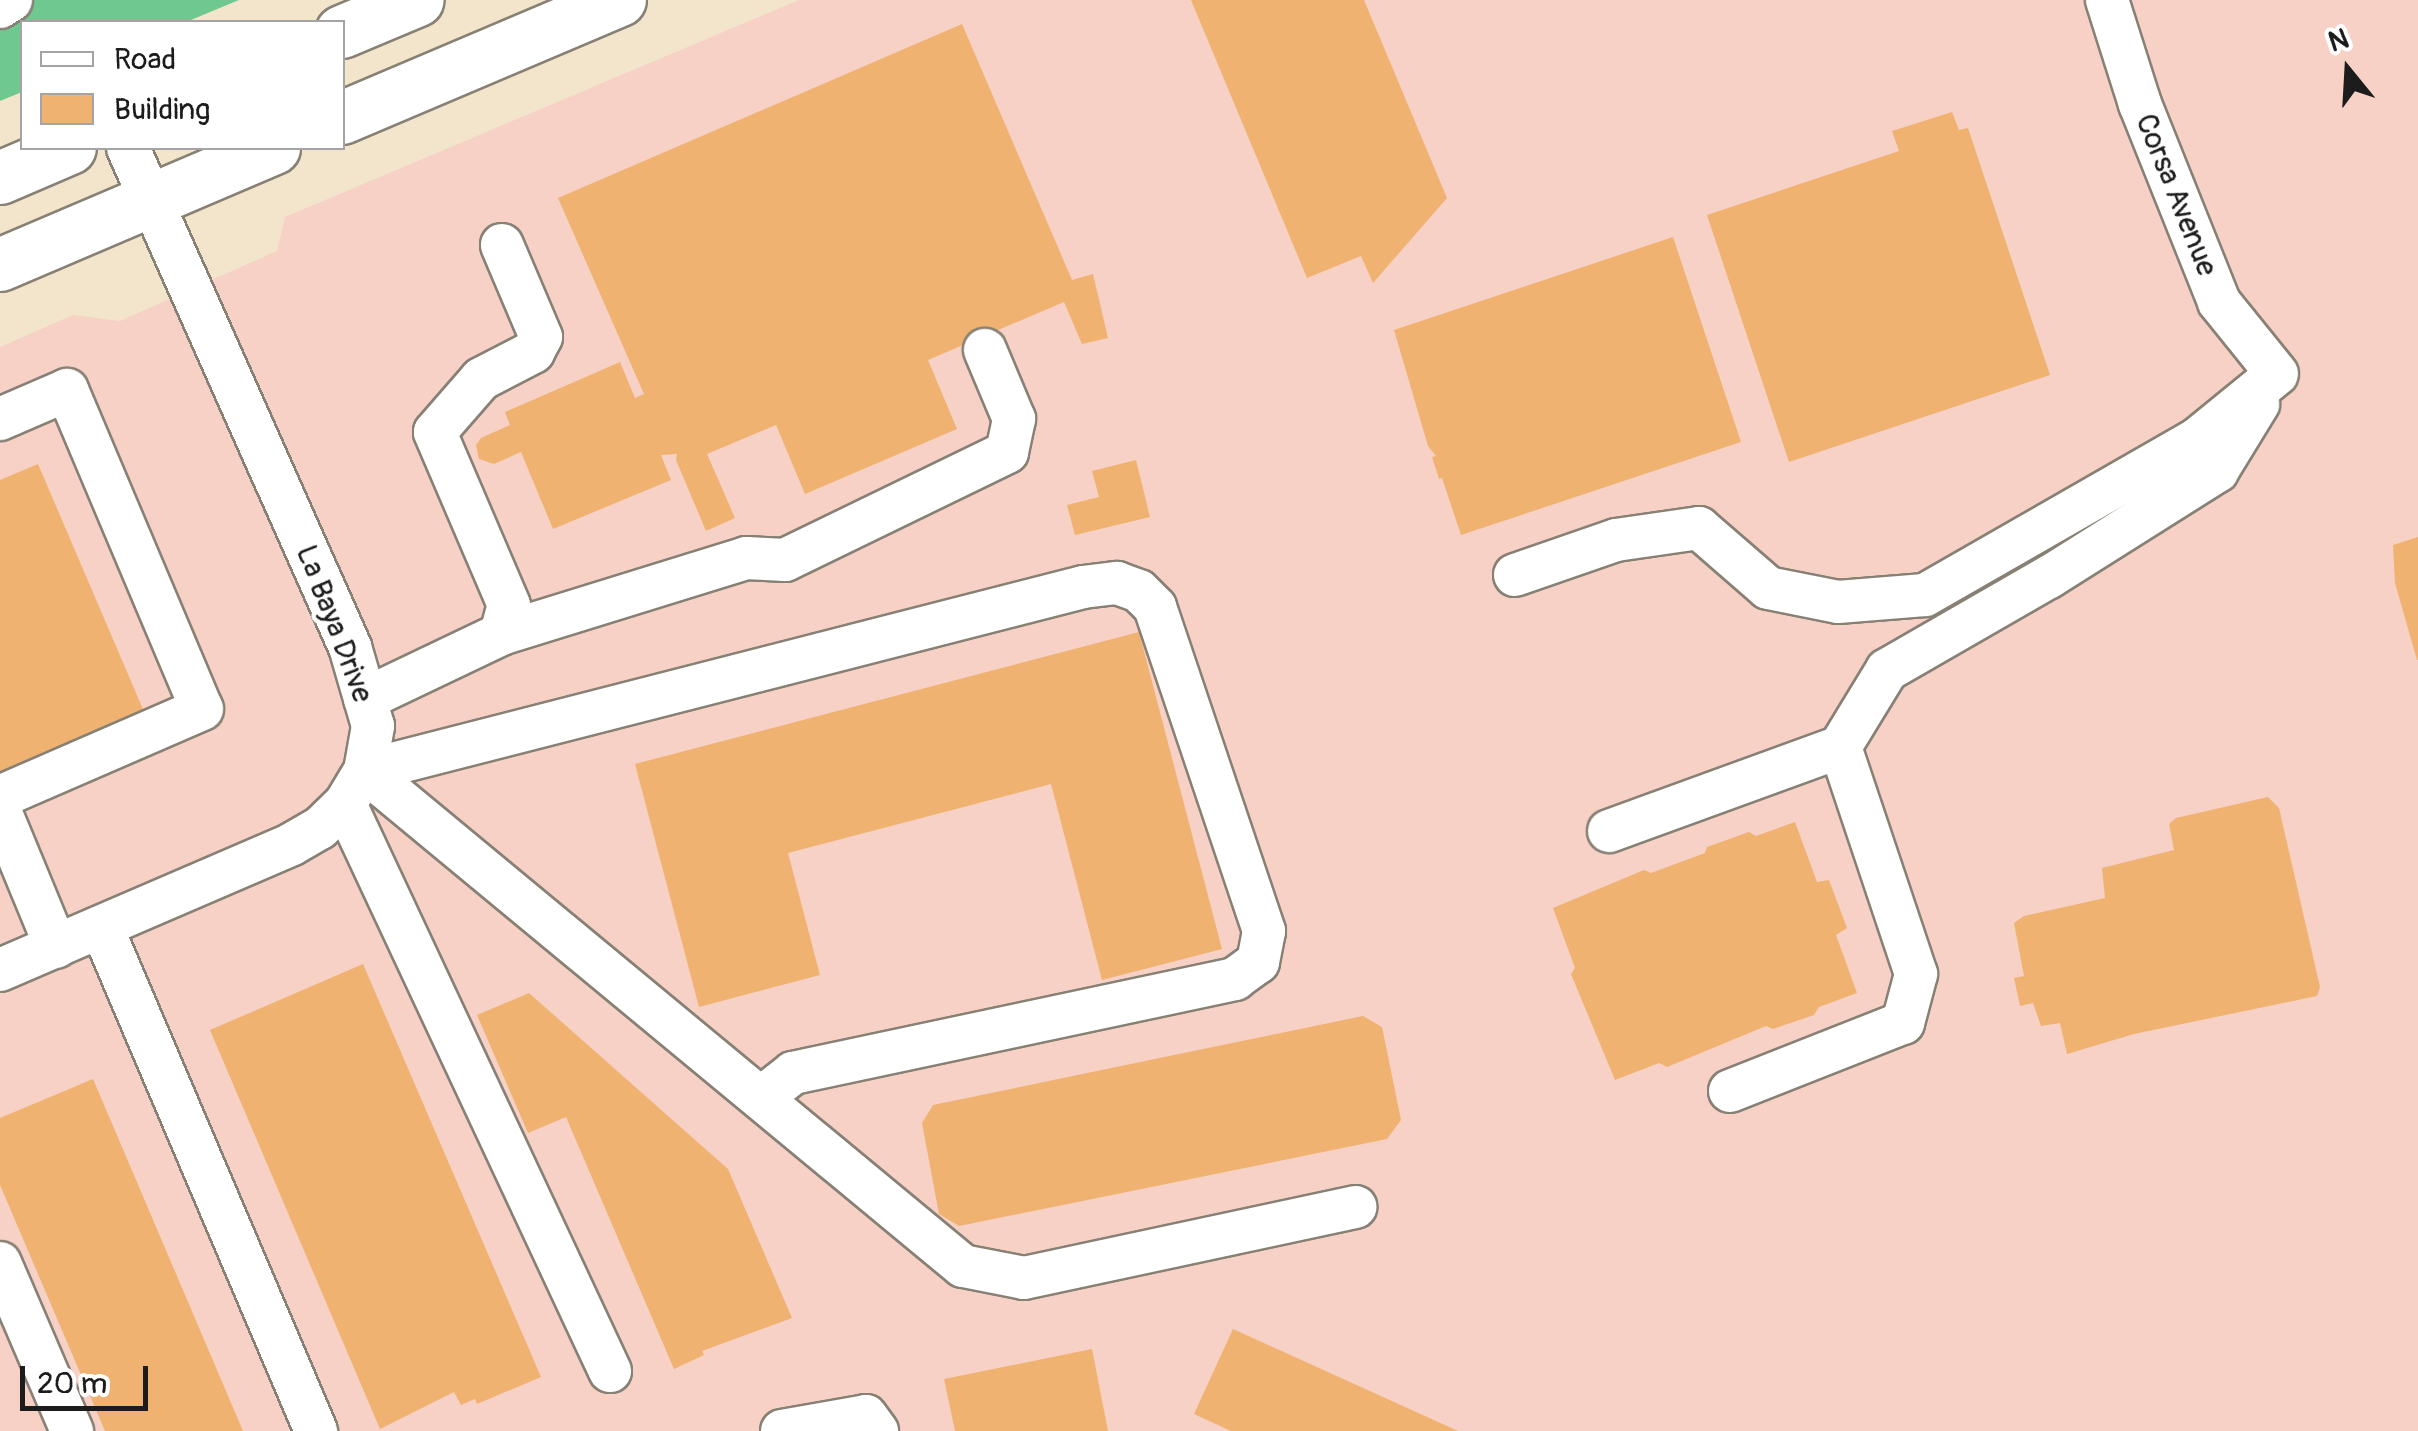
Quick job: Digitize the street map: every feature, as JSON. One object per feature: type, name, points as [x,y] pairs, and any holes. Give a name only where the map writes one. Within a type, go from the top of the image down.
[{"type":"main road","points":[[345,31],[418,0]]},
{"type":"main road","points":[[345,117],[620,0]]},
{"type":"main road","points":[[0,178],[65,150]]},
{"type":"main road","points":[[0,265],[269,150]]},
{"type":"street","points":[[0,7],[11,0]]},
{"type":"street","name":"Corsa Avenue","points":[[2107,0],[2140,104],[2220,302],[2277,374]]},
{"type":"street","name":"La Baya Drive","points":[[129,150],[350,647],[373,726],[355,788]]},
{"type":"street","points":[[501,634],[509,605],[435,432],[481,379],[533,352],[541,337],[502,245]]},
{"type":"street","points":[[365,699],[501,634],[746,558],[785,560],[1007,452],[1014,419],[985,350]]},
{"type":"street","points":[[1516,574],[1616,540],[1699,528],[1768,588],[1838,602],[1925,595],[2196,440],[2277,374]]},
{"type":"street","points":[[1609,831],[1840,746],[1888,670],[2217,471],[2277,374]]},
{"type":"street","points":[[0,420],[66,390],[202,708],[0,797]]},
{"type":"street","points":[[0,970],[292,844],[320,828],[355,788],[1083,586],[1116,583],[1139,591],[1156,607],[1264,931],[1258,962],[1235,979],[793,1073],[762,1097]]},
{"type":"street","points":[[1730,1092],[1902,1024],[1916,974],[1840,746]]},
{"type":"street","points":[[355,788],[762,1097],[964,1266],[1024,1278],[1355,1207]]},
{"type":"street","points":[[355,788],[610,1372]]},
{"type":"street","points":[[0,812],[56,946]]},
{"type":"street","points":[[102,928],[316,1431]]},
{"type":"street","points":[[0,1263],[72,1431]]},
{"type":"street","points":[[782,1431],[866,1416],[877,1431]]},
{"type":"shaded area","points":[[799,0],[2418,0],[2418,1431],[0,1431],[0,347],[73,315],[120,321],[277,251],[285,217]]},
{"type":"green space","points":[[0,0],[239,0],[191,20],[20,20],[20,93],[0,101]]},
{"type":"building","points":[[1191,0],[1364,0],[1447,198],[1373,283],[1361,256],[1307,278]]},
{"type":"building","points":[[962,24],[1072,280],[1093,274],[1108,338],[1082,344],[1064,302],[928,360],[957,429],[805,494],[776,425],[707,454],[735,518],[706,531],[676,460],[677,454],[661,455],[671,480],[553,529],[521,452],[494,464],[479,459],[476,445],[481,438],[510,425],[505,412],[620,362],[635,398],[644,394],[558,198]]},
{"type":"building","points":[[1952,112],[1959,130],[1968,128],[2050,375],[1789,462],[1707,215],[1899,151],[1892,131]]},
{"type":"building","points":[[1673,237],[1741,442],[1461,535],[1432,457],[1436,456],[1428,446],[1394,330]]},
{"type":"building","points":[[1136,460],[1150,517],[1075,535],[1067,505],[1099,497],[1092,471]]},
{"type":"building","points":[[38,464],[145,714],[0,776],[0,480]]},
{"type":"building","points":[[2418,537],[2417,660],[2395,583],[2393,545]]},
{"type":"building","points":[[1139,632],[1222,949],[1102,980],[1051,784],[788,853],[820,975],[699,1007],[635,764]]},
{"type":"building","points":[[2268,797],[2279,808],[2320,987],[2317,996],[2134,1034],[2067,1054],[2060,1023],[2041,1026],[2033,1003],[2020,1006],[2014,978],[2024,976],[2014,923],[2024,916],[2105,898],[2102,868],[2174,850],[2169,824],[2176,818]]},
{"type":"building","points":[[1795,822],[1817,882],[1829,880],[1847,928],[1836,935],[1857,993],[1819,1007],[1814,1015],[1773,1029],[1766,1026],[1667,1067],[1659,1063],[1615,1080],[1571,974],[1575,968],[1553,908],[1644,870],[1651,873],[1705,853],[1707,847],[1749,832],[1756,836]]},
{"type":"building","points":[[363,964],[541,1377],[477,1404],[475,1399],[461,1405],[454,1392],[380,1429],[210,1030]]},
{"type":"building","points":[[529,993],[728,1169],[792,1318],[702,1351],[704,1355],[674,1369],[566,1117],[528,1133],[477,1015]]},
{"type":"building","points":[[1363,1016],[1382,1027],[1401,1120],[1387,1139],[959,1226],[939,1214],[922,1123],[933,1105]]},
{"type":"building","points":[[93,1079],[243,1431],[105,1431],[0,1185],[0,1118]]},
{"type":"building","points":[[1233,1329],[1458,1431],[1231,1431],[1194,1414]]},
{"type":"building","points":[[1092,1349],[1108,1431],[955,1431],[944,1379]]}]
